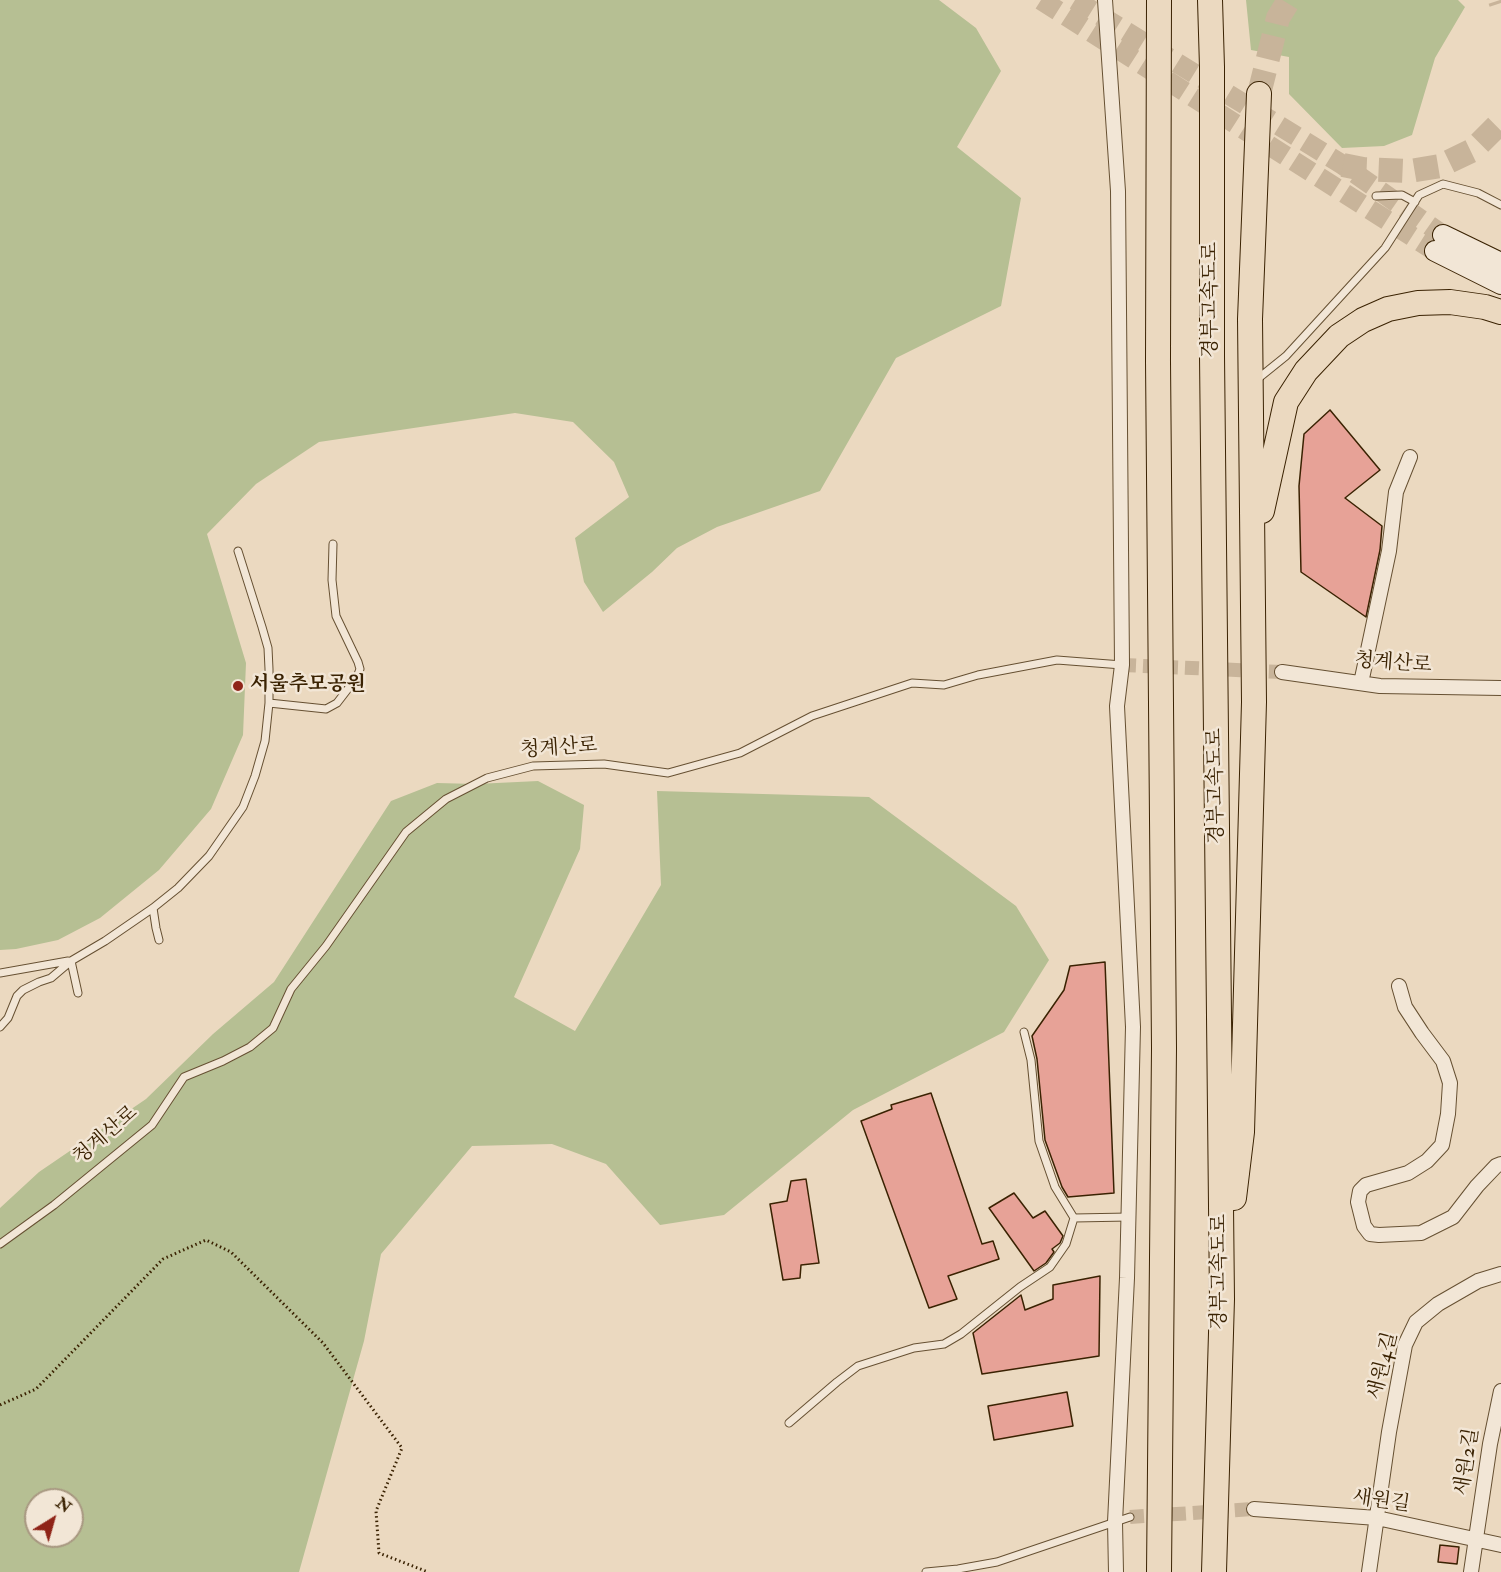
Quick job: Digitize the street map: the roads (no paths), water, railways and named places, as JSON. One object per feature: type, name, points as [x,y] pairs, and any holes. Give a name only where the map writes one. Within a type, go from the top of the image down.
[{"type":"highway","points":[[1144,0],[1158,99]]},
{"type":"highway","points":[[1159,0],[1158,361],[1164,1036],[1159,1572]]},
{"type":"highway","name":"경부고속도로","points":[[1210,0],[1222,1299],[1214,1572]]},
{"type":"highway","points":[[1222,1299],[1242,1132],[1254,702],[1250,319],[1259,94]]},
{"type":"highway","points":[[1254,648],[1262,512],[1286,402],[1306,371],[1339,336],[1363,320],[1388,309],[1418,303],[1450,302],[1485,307],[1501,312]]},
{"type":"main road","points":[[1501,263],[1439,243],[1501,284]]},
{"type":"street","points":[[1105,0],[1118,191],[1122,665],[1117,706],[1133,1027],[1128,1278],[1115,1522],[1116,1572]]},
{"type":"street","points":[[1361,683],[1389,551],[1396,492],[1410,457]]},
{"type":"street","name":"청계산로","points":[[1282,672],[1380,686],[1501,688]]},
{"type":"street","points":[[1399,986],[1405,1007],[1443,1060],[1450,1083],[1448,1114],[1442,1145],[1427,1161],[1408,1173],[1366,1185],[1360,1191],[1358,1202],[1364,1226],[1370,1234],[1421,1233],[1453,1217],[1477,1186],[1496,1166],[1501,1164]]},
{"type":"street","name":"새원4길","points":[[1370,1572],[1389,1431],[1405,1345],[1416,1322],[1438,1304],[1478,1281],[1501,1274]]},
{"type":"street","name":"새원2길","points":[[1471,1572],[1490,1444],[1501,1391]]},
{"type":"street","name":"새원길","points":[[1254,1509],[1377,1518],[1501,1545]]},
{"type":"lane","points":[[1251,384],[1286,356],[1385,248],[1419,195],[1443,184],[1478,193],[1501,205]]},
{"type":"lane","points":[[1376,196],[1402,195],[1415,202]]},
{"type":"lane","points":[[269,703],[326,709],[337,703],[357,677],[360,669],[358,662],[336,616],[332,580],[333,544]]},
{"type":"lane","points":[[0,1028],[8,1018],[17,996],[23,990],[51,978],[71,961],[153,908],[178,888],[208,856],[243,807],[265,741],[269,703],[268,648],[238,551]]},
{"type":"lane","name":"청계산로","points":[[0,1244],[54,1205],[152,1125],[184,1077],[241,1052],[273,1028],[291,989],[326,945],[406,832],[446,800],[487,778],[532,766],[604,764],[668,773],[740,753],[812,716],[912,683],[944,685],[978,675],[1057,660],[1122,665]]},
{"type":"lane","points":[[153,908],[159,940]]},
{"type":"lane","points":[[0,973],[71,961]]},
{"type":"lane","points":[[71,961],[78,993]]},
{"type":"lane","points":[[789,1423],[858,1366],[914,1348],[945,1344],[961,1334],[1020,1287],[1050,1267],[1066,1244],[1074,1218],[1055,1187],[1039,1141],[1031,1060],[1024,1032]]},
{"type":"lane","points":[[1074,1218],[1129,1217]]},
{"type":"lane","points":[[926,1572],[997,1562],[1130,1517]]},
{"type":"tunnel","points":[[1041,0],[1435,251]]},
{"type":"tunnel","points":[[1075,0],[1343,165],[1443,235]]},
{"type":"tunnel","points":[[1259,94],[1278,18],[1289,0]]},
{"type":"tunnel","points":[[1343,165],[1363,169],[1410,171],[1440,166],[1473,150],[1501,122]]},
{"type":"tunnel","points":[[1122,665],[1282,672]]},
{"type":"tunnel","points":[[1130,1517],[1254,1509]]},
{"type":"place","name":"서울추모공원","points":[[238,686]]}]
